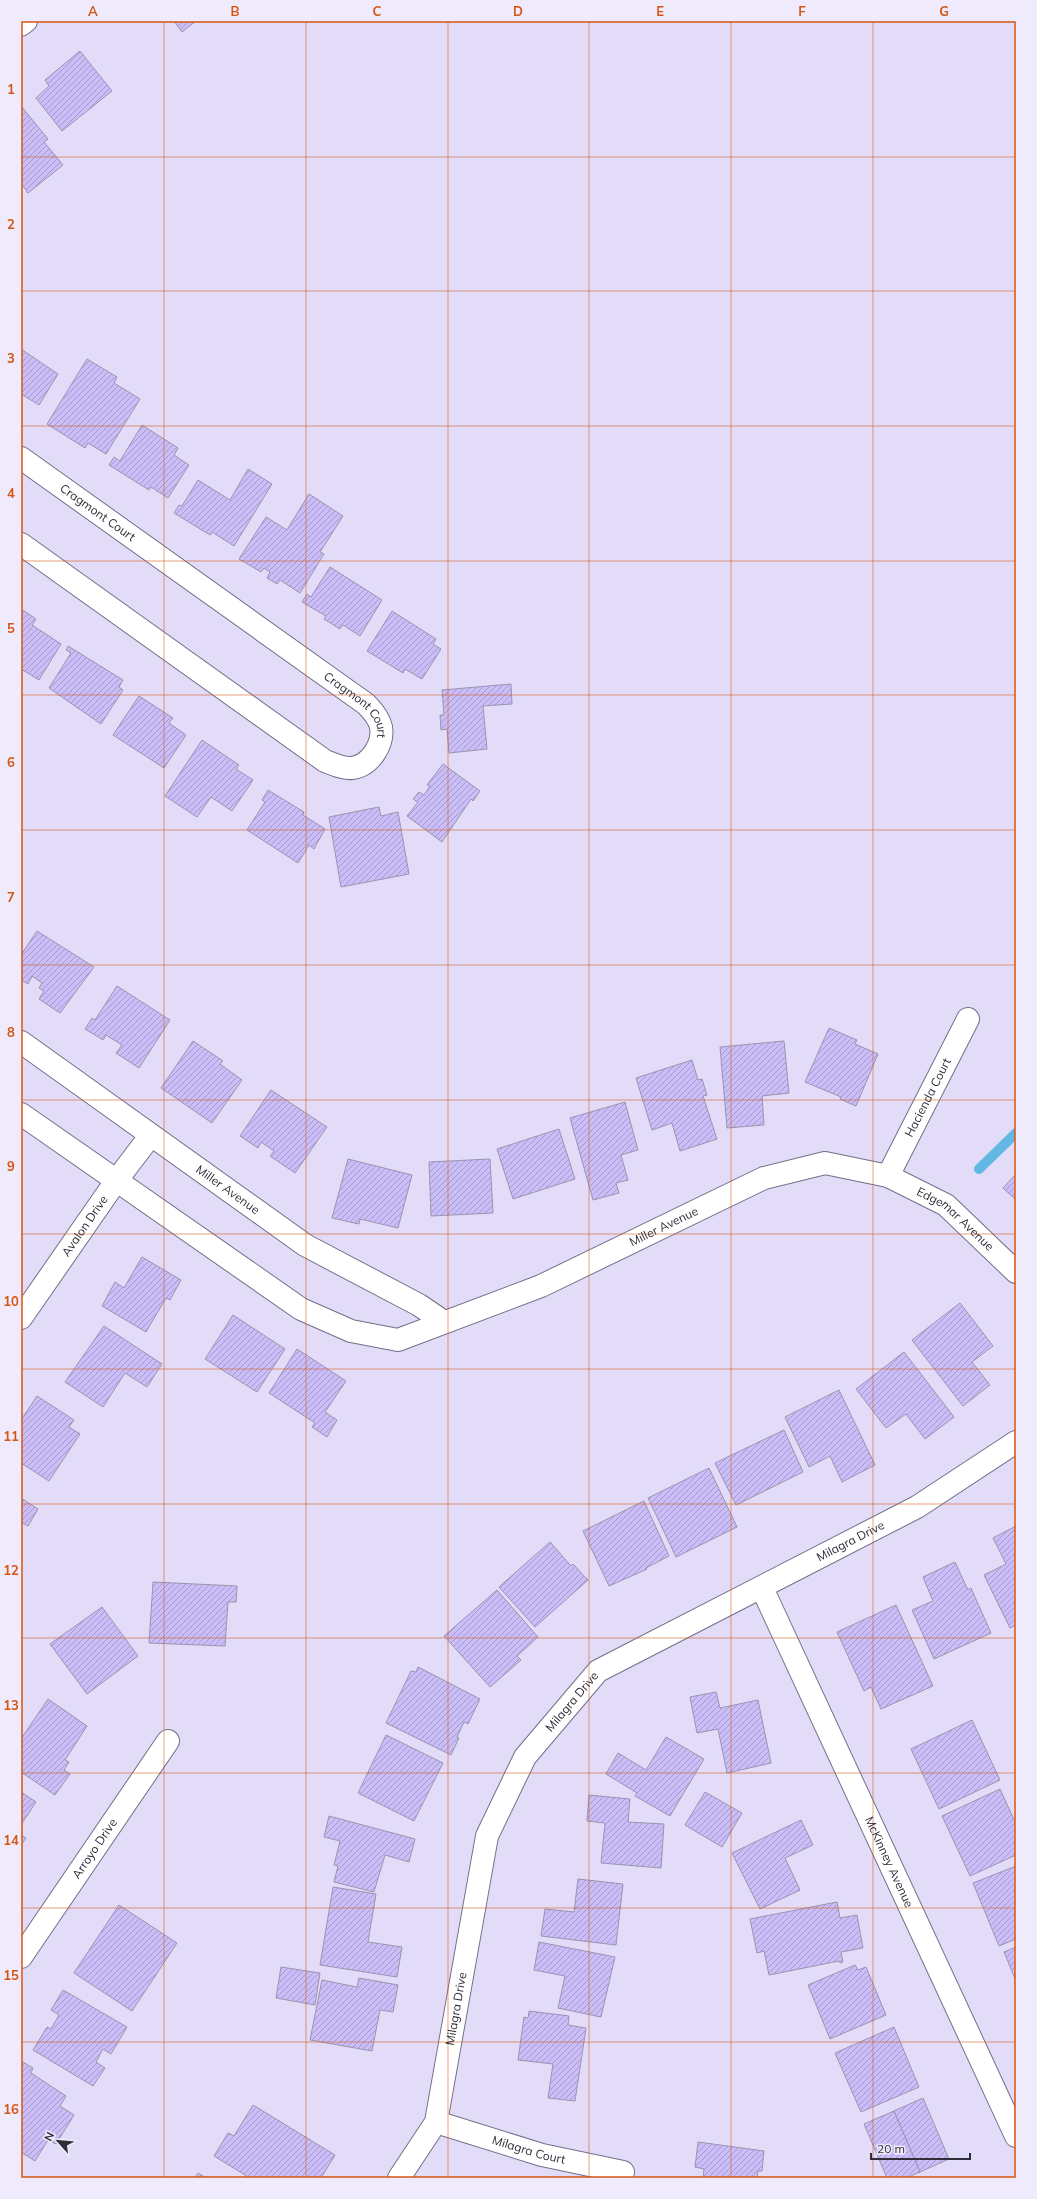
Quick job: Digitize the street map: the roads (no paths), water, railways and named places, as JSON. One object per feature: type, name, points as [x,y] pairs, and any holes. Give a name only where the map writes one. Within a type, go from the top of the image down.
[{"type":"street","points":[[21,25],[26,21]]},
{"type":"street","name":"Cragmont Court","points":[[21,458],[366,704],[375,714],[381,726],[380,740],[375,754],[352,768],[338,766],[325,760],[21,544]]},
{"type":"street","name":"Hacienda Court","points":[[888,1176],[968,1019]]},
{"type":"street","name":"Miller Avenue","points":[[21,1042],[305,1245],[419,1305],[444,1322]]},
{"type":"street","name":"Miller Avenue","points":[[21,1114],[301,1309],[351,1331],[398,1340],[541,1286],[764,1178],[825,1163],[888,1176]]},
{"type":"street","name":"Avalon Drive","points":[[21,1318],[116,1181],[151,1135]]},
{"type":"street","name":"Edgemar Avenue","points":[[888,1176],[946,1205],[1016,1272]]},
{"type":"street","name":"Milagra Drive","points":[[399,2178],[436,2122],[487,1836],[525,1757],[598,1671],[917,1507],[1016,1442]]},
{"type":"street","name":"McKinney Avenue","points":[[762,1588],[1016,2136]]},
{"type":"street","name":"Arroyo Drive","points":[[21,1957],[168,1741]]},
{"type":"street","name":"Milagra Court","points":[[436,2122],[542,2155],[623,2172]]},
{"type":"waterway","points":[[979,1169],[1016,1133]]}]
